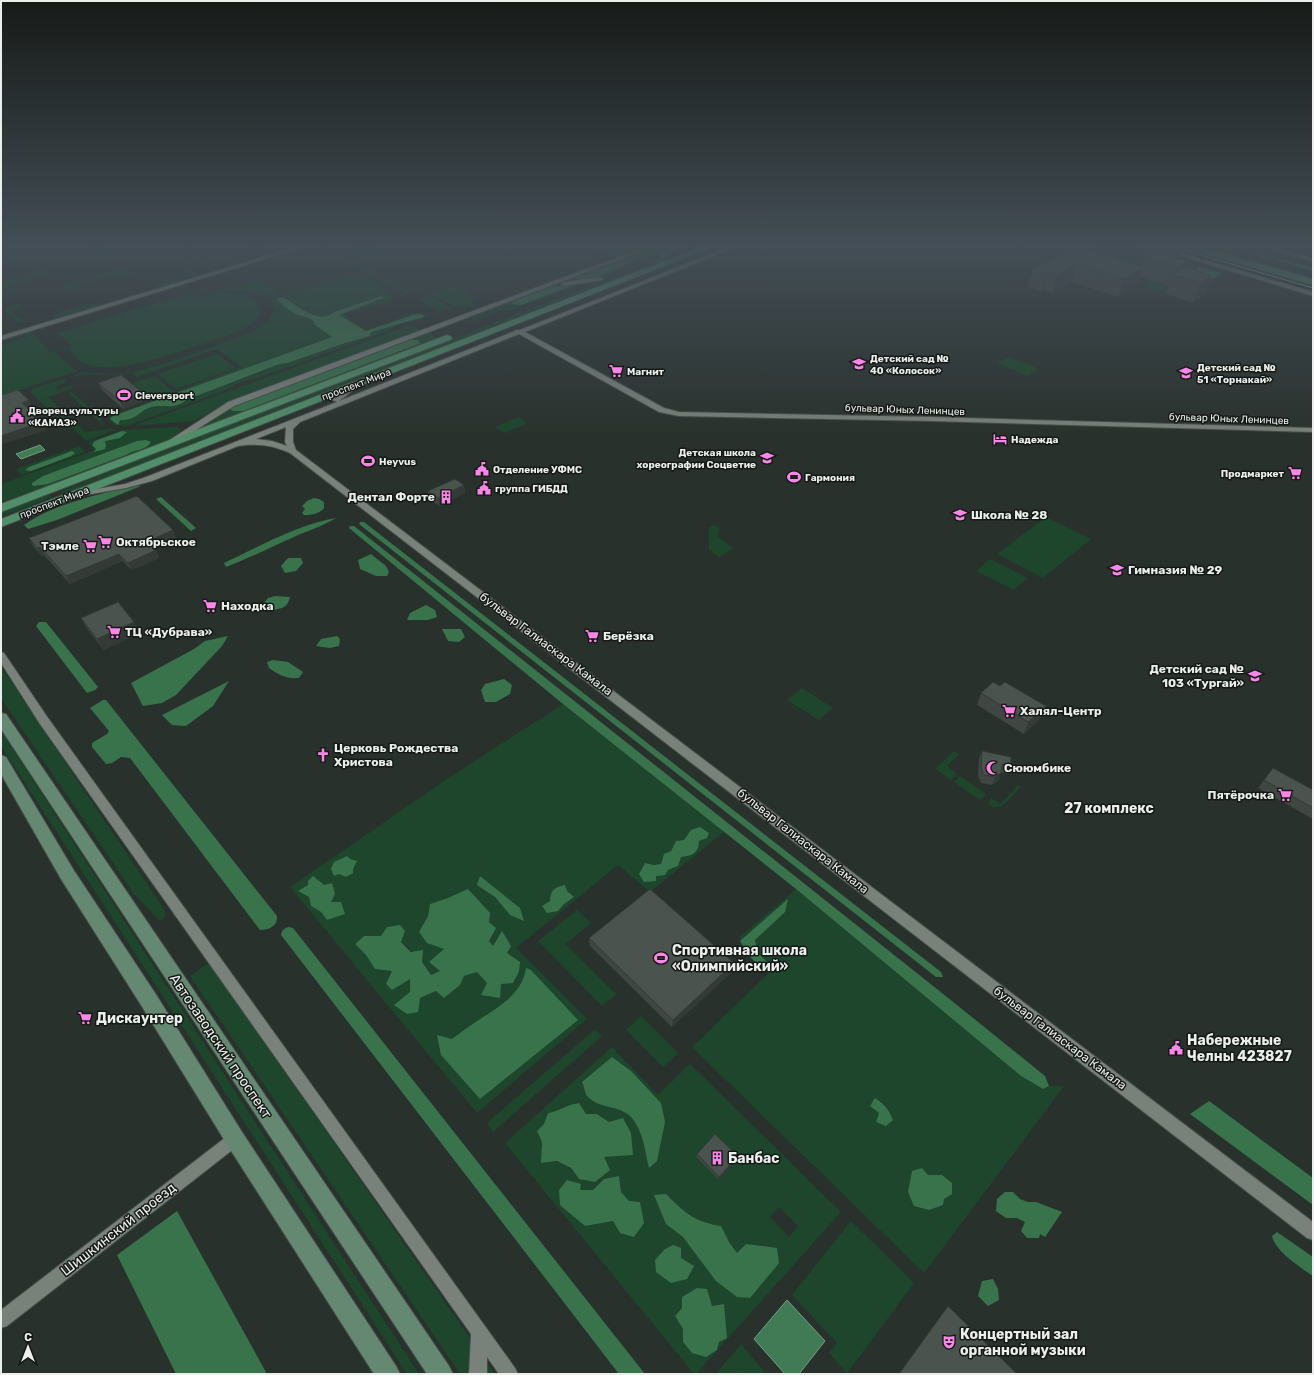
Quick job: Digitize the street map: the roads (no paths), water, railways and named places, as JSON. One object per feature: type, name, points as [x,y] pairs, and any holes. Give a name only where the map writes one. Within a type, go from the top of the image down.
[{"type":"main road","name":"проспект Мира","points":[[1,508],[519,310]]},
{"type":"main road","name":"проспект Мира","points":[[1,523],[546,310]]},
{"type":"main road","points":[[59,487],[54,493],[56,496],[70,496]]},
{"type":"street","points":[[1,338],[93,310]]},
{"type":"street","points":[[164,446],[231,404],[481,310]]},
{"type":"street","points":[[70,496],[132,484],[238,444],[573,310]]},
{"type":"street","name":"бульвар Юных Ленинцев","points":[[518,332],[670,413],[1313,430]]},
{"type":"street","points":[[324,410],[361,382]]},
{"type":"street","points":[[293,451],[289,442],[289,429],[298,420]]},
{"type":"street","name":"бульвар Галиаскара Камала","points":[[238,444],[261,440],[277,444],[293,451],[1313,1232]]},
{"type":"street","points":[[1,655],[44,721],[509,1374]]},
{"type":"street","name":"Автозаводский проспект","points":[[1,718],[441,1374]]},
{"type":"street","points":[[1,761],[67,874],[148,999],[235,1139],[388,1374]]},
{"type":"street","name":"Шишкинский проезд","points":[[1,1320],[235,1139]]},
{"type":"street","points":[[478,1374],[479,1332]]},
{"type":"place","name":"Детский сад № 40 «Колосок»","points":[[859,364]]},
{"type":"place","name":"Магнит","points":[[616,371]]},
{"type":"place","name":"Детский сад № 51 «Торнакай»","points":[[1186,373]]},
{"type":"place","name":"Cleversport","points":[[124,395]]},
{"type":"place","name":"Дворец культуры «КАМАЗ»","points":[[17,416]]},
{"type":"place","name":"Надежда","points":[[1000,439]]},
{"type":"place","name":"Детская школа хореографии Соцветие","points":[[767,458]]},
{"type":"place","name":"Heyvus","points":[[368,461]]},
{"type":"place","name":"Отделение УФМС","points":[[482,469]]},
{"type":"place","name":"Продмаркет","points":[[1295,473]]},
{"type":"place","name":"Гармония","points":[[794,477]]},
{"type":"place","name":"группа ГИБДД","points":[[484,488]]},
{"type":"place","name":"Дентал Форте","points":[[446,497]]},
{"type":"place","name":"Школа № 28","points":[[960,515]]},
{"type":"place","name":"Октябрьское","points":[[105,542]]},
{"type":"place","name":"Тэмле","points":[[90,546]]},
{"type":"place","name":"Гимназия № 29","points":[[1117,570]]},
{"type":"place","name":"Находка","points":[[210,606]]},
{"type":"place","name":"ТЦ «Дубрава»","points":[[114,632]]},
{"type":"place","name":"Берёзка","points":[[592,636]]},
{"type":"place","name":"Детский сад № 103 «Тургай»","points":[[1255,676]]},
{"type":"place","name":"Халял-Центр","points":[[1009,711]]},
{"type":"place","name":"Церковь Рождества Христова","points":[[323,755]]},
{"type":"place","name":"Сююмбике","points":[[993,768]]},
{"type":"place","name":"Пятёрочка","points":[[1285,795]]},
{"type":"place","name":"Спортивная школа «Олимпийский»","points":[[661,958]]},
{"type":"place","name":"Дискаунтер","points":[[85,1018]]},
{"type":"place","name":"Набережные Челны 423827","points":[[1176,1048]]},
{"type":"place","name":"Банбас","points":[[717,1158]]},
{"type":"place","name":"Концертный зал органной музыки","points":[[949,1342]]},
{"type":"district","name":"27 комплекс","points":[[1109,808]]}]
